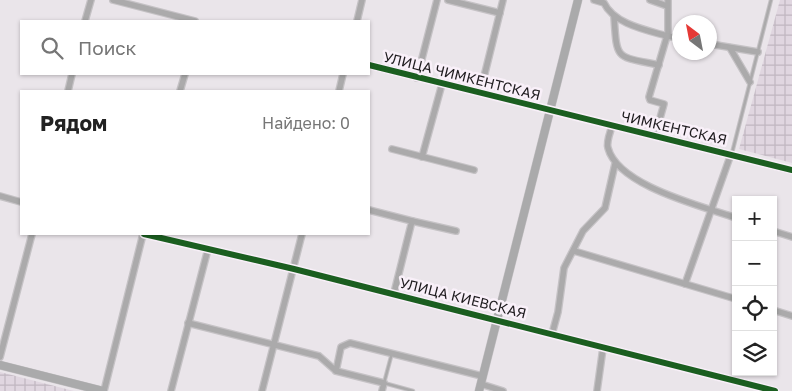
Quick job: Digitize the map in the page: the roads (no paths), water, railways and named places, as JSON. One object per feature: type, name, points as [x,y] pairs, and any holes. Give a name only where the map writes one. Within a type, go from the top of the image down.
[{"type":"street","points":[[86,20],[91,0]]},
{"type":"street","points":[[113,0],[191,20]]},
{"type":"street","points":[[357,20],[362,0]]},
{"type":"street","points":[[417,78],[437,0]]},
{"type":"street","points":[[448,0],[500,13]]},
{"type":"street","points":[[480,93],[503,0]]},
{"type":"street","points":[[481,384],[578,0]]},
{"type":"street","points":[[594,0],[606,1],[611,15],[643,29],[672,37]]},
{"type":"street","points":[[650,0],[667,3],[668,36],[649,97],[650,100],[664,104],[655,136]]},
{"type":"street","points":[[614,16],[615,46],[618,53],[628,59],[658,65]]},
{"type":"street","points":[[717,45],[758,52]]},
{"type":"street","points":[[730,48],[750,82]]},
{"type":"street","name":"УЛИЦА ЧИМКЕНТСКАЯ","points":[[370,65],[550,111]]},
{"type":"street","points":[[68,90],[72,75]]},
{"type":"street","points":[[180,90],[185,75]]},
{"type":"street","points":[[339,90],[343,75]]},
{"type":"street","points":[[422,157],[442,84]]},
{"type":"street","name":"ЧИМКЕНТСКАЯ","points":[[550,111],[792,170]]},
{"type":"street","points":[[612,126],[607,146],[615,164],[643,184],[732,217]]},
{"type":"street","points":[[392,149],[474,170]]},
{"type":"street","points":[[685,284],[731,154]]},
{"type":"street","points":[[552,334],[558,312],[564,268],[583,231],[605,208],[615,164]]},
{"type":"street","points":[[0,196],[20,202]]},
{"type":"street","points":[[370,210],[456,231]]},
{"type":"street","points":[[394,294],[412,221]]},
{"type":"street","points":[[777,232],[792,237]]},
{"type":"street","points":[[0,357],[32,235]]},
{"type":"street","points":[[0,365],[103,391],[144,235]]},
{"type":"street","name":"УЛИЦА КИЕВСКАЯ","points":[[148,235],[294,268],[775,391]]},
{"type":"street","points":[[262,391],[302,235]]},
{"type":"street","points":[[171,391],[208,249]]},
{"type":"street","points":[[574,251],[732,298]]},
{"type":"street","points":[[777,311],[792,316]]},
{"type":"street","points":[[188,323],[319,356],[336,371],[384,383],[382,391]]},
{"type":"street","points":[[336,371],[342,347],[346,343],[392,353],[503,391]]},
{"type":"street","points":[[597,391],[603,348]]},
{"type":"lane","points":[[731,154],[771,0]]},
{"type":"lane","points":[[392,353],[384,383],[412,391]]}]
